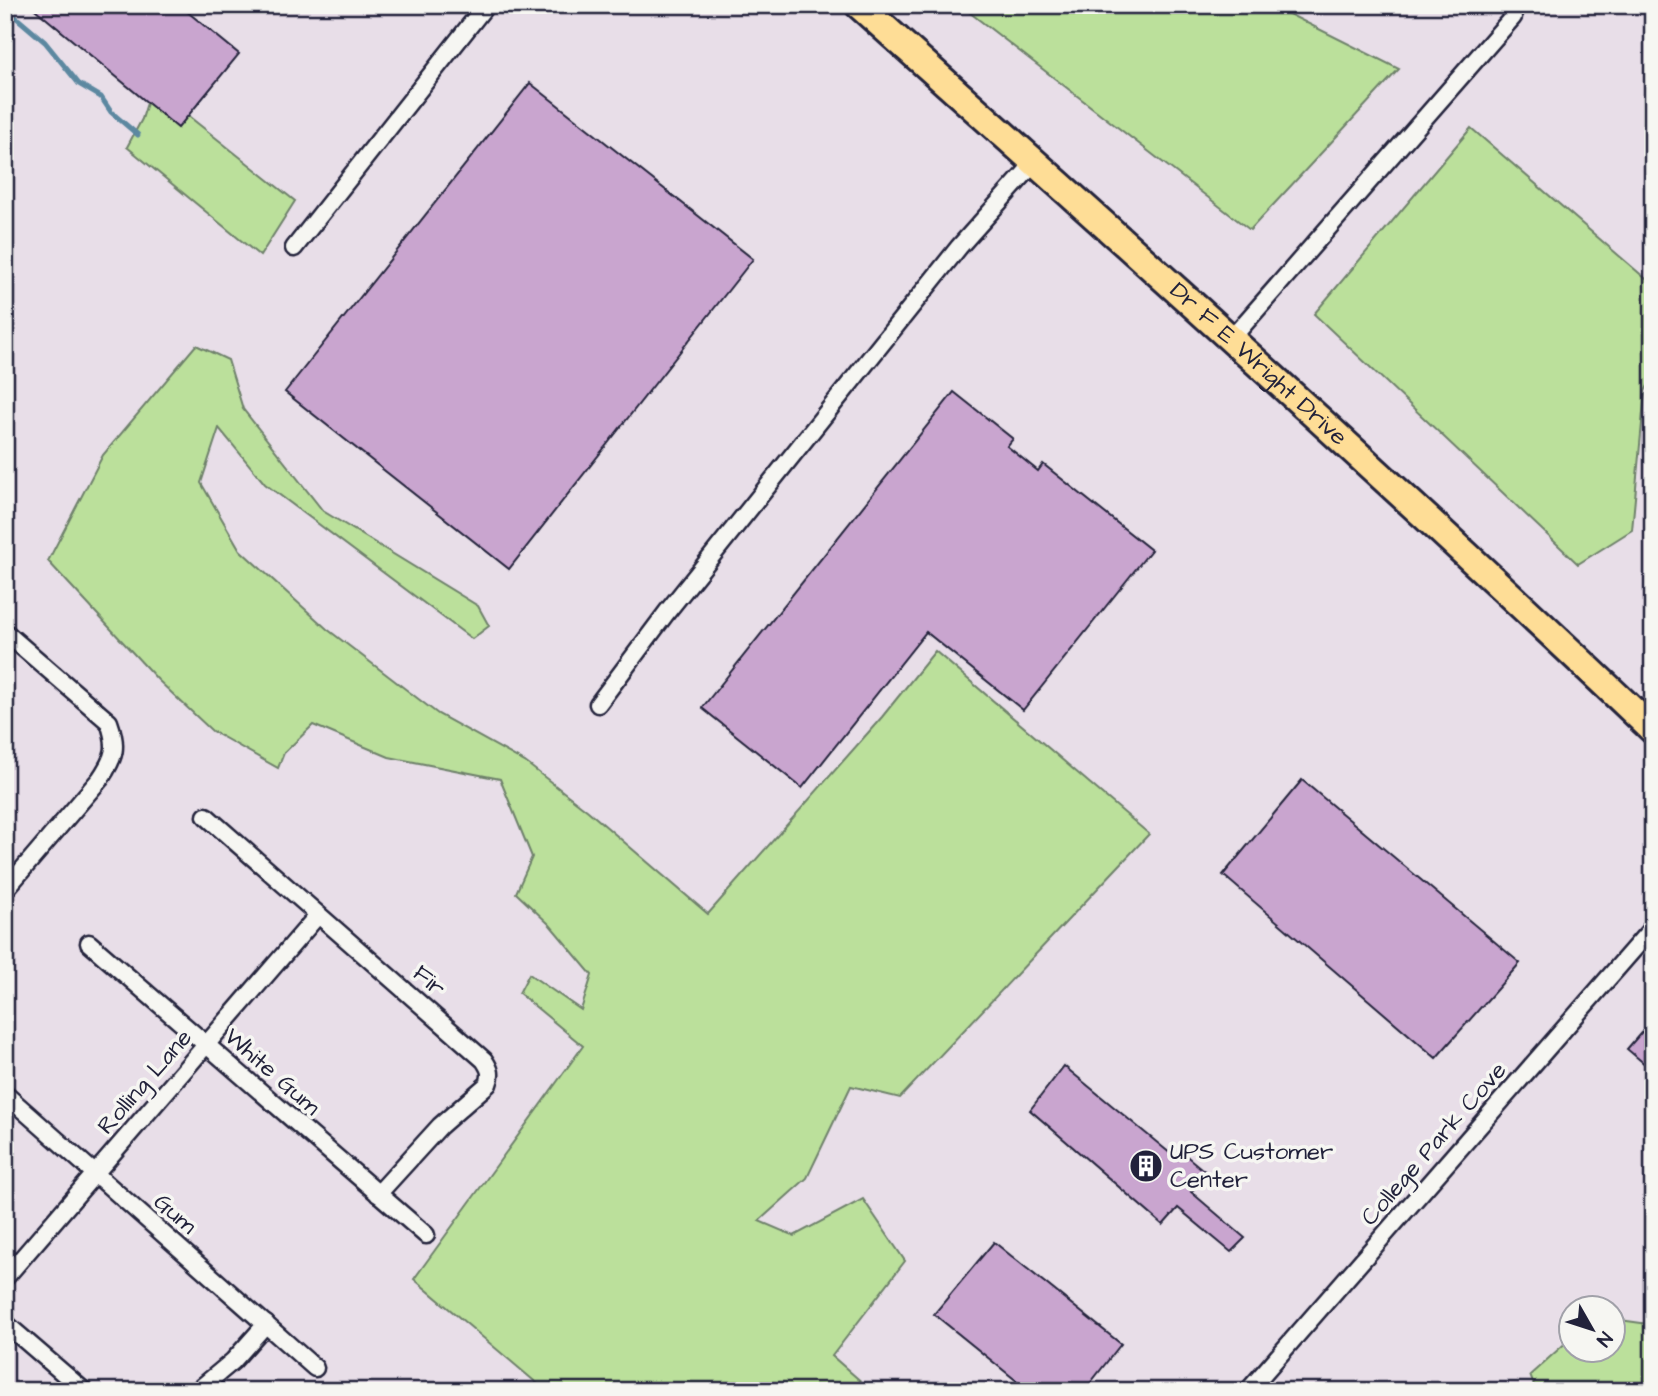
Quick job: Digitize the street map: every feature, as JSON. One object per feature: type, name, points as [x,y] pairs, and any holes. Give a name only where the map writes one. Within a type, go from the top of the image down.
[{"type":"highway","name":"Dr F E Wright Drive","points":[[859,5],[1231,339],[1653,730]]},
{"type":"street","points":[[294,248],[486,5]]},
{"type":"street","points":[[1231,339],[1513,17]]},
{"type":"street","points":[[598,704],[667,612],[959,247],[1035,162]]},
{"type":"street","points":[[5,632],[109,722],[115,750],[111,763],[100,779],[5,890]]},
{"type":"street","name":"Fir","points":[[206,816],[484,1060],[490,1069],[488,1084],[418,1147],[379,1194]]},
{"type":"street","name":"Rolling Lane","points":[[5,1278],[318,915]]},
{"type":"street","name":"College Park Cove","points":[[1248,1391],[1653,927]]},
{"type":"street","name":"White Gum","points":[[89,943],[426,1235]]},
{"type":"street","name":"Gum","points":[[5,1094],[315,1368]]},
{"type":"street","points":[[5,1323],[84,1391]]},
{"type":"street","points":[[197,1391],[233,1361],[265,1324]]},
{"type":"green space","points":[[960,5],[1271,5],[1399,69],[1250,230]]},
{"type":"green space","points":[[152,87],[295,201],[260,256],[127,147],[142,119]]},
{"type":"green space","points":[[1471,128],[1653,285],[1653,377],[1645,391],[1632,530],[1578,564],[1314,314]]},
{"type":"green space","points":[[196,345],[228,360],[243,409],[323,511],[478,606],[489,626],[472,639],[265,484],[219,428],[201,483],[240,550],[327,629],[438,714],[525,762],[588,811],[708,914],[882,717],[935,651],[1149,834],[900,1098],[851,1086],[807,1178],[759,1221],[794,1236],[863,1199],[905,1261],[832,1356],[872,1391],[546,1391],[414,1279],[583,1046],[519,993],[529,974],[581,1010],[592,975],[550,925],[516,893],[532,857],[500,779],[389,757],[313,725],[284,753],[278,768],[212,731],[158,680],[48,561],[103,455]]},
{"type":"green space","points":[[1653,1320],[1653,1391],[1536,1391],[1530,1375],[1556,1352],[1556,1364],[1626,1364],[1626,1321],[1648,1324]]},
{"type":"building","points":[[30,5],[179,5],[239,54],[178,128]]},
{"type":"building","points":[[530,83],[753,259],[509,569],[285,392]]},
{"type":"building","points":[[954,392],[1013,439],[1007,446],[1038,471],[1043,464],[1151,550],[1023,710],[926,632],[802,788],[702,708]]},
{"type":"building","points":[[1302,780],[1520,963],[1436,1058],[1223,875]]},
{"type":"building","points":[[1653,1019],[1653,1071],[1627,1049]]},
{"type":"building","name":"UPS Customer Center","points":[[1064,1066],[1177,1159],[1183,1153],[1207,1173],[1191,1192],[1245,1238],[1231,1252],[1178,1208],[1163,1225],[1030,1110]]},
{"type":"building","points":[[994,1242],[1121,1344],[1084,1391],[1029,1391],[934,1314]]},
{"type":"waterway","points":[[5,8],[45,42],[79,84],[101,97],[111,112],[138,135]]},
{"type":"place","name":"UPS Customer Center","points":[[1146,1166]]}]
